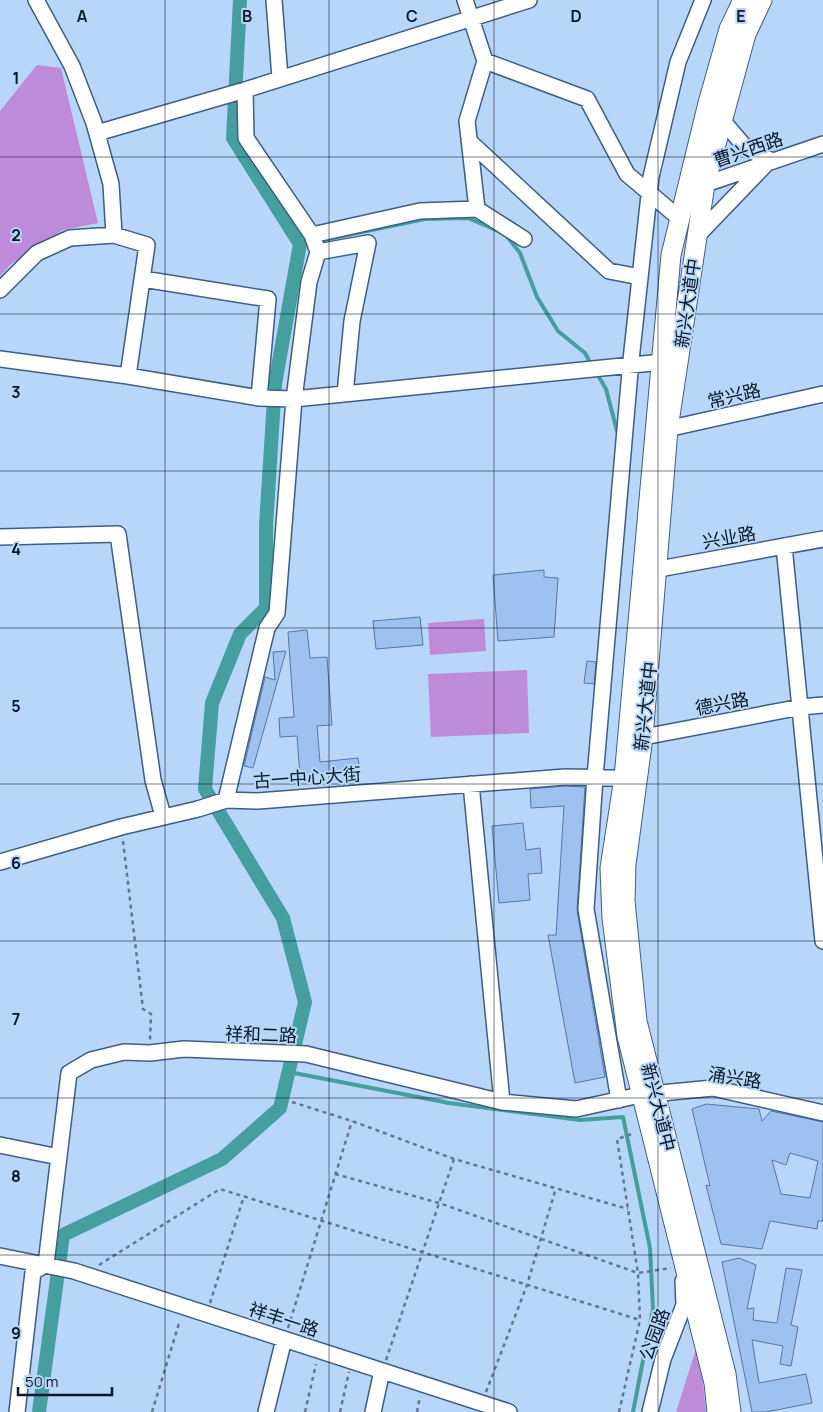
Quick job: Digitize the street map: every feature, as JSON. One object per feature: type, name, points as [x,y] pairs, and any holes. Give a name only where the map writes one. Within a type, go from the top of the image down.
[{"type":"main road","name":"新兴大道中","points":[[717,1412],[714,1383],[648,1129],[648,1094],[637,1021],[625,901],[635,738],[661,430],[662,362],[671,255],[729,30],[743,0]]},
{"type":"main road","name":"新兴大道中","points":[[661,430],[705,184],[746,34],[762,0]]},
{"type":"main road","name":"新兴大道中","points":[[635,738],[624,778],[610,868],[612,918],[626,1036],[648,1094],[726,1374],[731,1412]]},
{"type":"street","points":[[36,0],[72,66],[97,133],[111,184],[114,235]]},
{"type":"street","points":[[465,0],[485,61],[467,121],[477,210]]},
{"type":"street","points":[[97,133],[245,90],[529,0]]},
{"type":"street","points":[[619,1100],[586,909],[595,778],[630,365],[650,191],[678,62],[703,0]]},
{"type":"street","points":[[278,1],[280,78]]},
{"type":"street","points":[[485,61],[587,99],[627,174],[650,191],[679,218]]},
{"type":"street","points":[[226,800],[267,628],[277,612],[294,399],[310,282],[318,252],[312,235],[246,138],[245,90]]},
{"type":"street","points":[[697,236],[770,160],[746,148],[723,121]]},
{"type":"street","points":[[469,141],[608,271],[640,278]]},
{"type":"street","name":"曹兴西路","points":[[686,191],[770,160],[823,144]]},
{"type":"street","points":[[312,235],[420,211],[477,210],[524,238]]},
{"type":"street","points":[[0,290],[37,253],[70,238],[114,235],[147,245],[128,376]]},
{"type":"street","points":[[318,252],[368,243],[352,322],[346,394]]},
{"type":"street","points":[[143,279],[268,299],[259,398]]},
{"type":"street","points":[[0,359],[128,376],[259,398],[294,399],[662,362]]},
{"type":"street","name":"常兴路","points":[[661,430],[823,394]]},
{"type":"street","points":[[0,537],[118,534],[153,780],[162,816]]},
{"type":"street","name":"兴业路","points":[[650,571],[823,539]]},
{"type":"street","points":[[784,546],[823,941]]},
{"type":"street","name":"德兴路","points":[[635,738],[801,707],[823,705]]},
{"type":"street","name":"古一中心大街","points":[[0,862],[121,827],[198,809],[226,800],[258,800],[566,777],[624,778]]},
{"type":"street","points":[[471,784],[502,1102]]},
{"type":"street","name":"祥和二路","points":[[46,1264],[69,1073],[91,1060],[124,1052],[150,1053],[184,1049],[306,1054],[502,1102],[576,1110],[648,1094]]},
{"type":"street","name":"涌兴路","points":[[648,1094],[713,1088],[823,1113]]},
{"type":"street","points":[[0,1145],[59,1157]]},
{"type":"street","name":"祥丰一路","points":[[0,1256],[46,1264],[79,1273],[509,1412]]},
{"type":"street","points":[[17,1412],[33,1272],[46,1264]]},
{"type":"street","name":"公园路","points":[[650,1412],[663,1359],[684,1305],[683,1267]]},
{"type":"street","points":[[266,1412],[284,1339]]},
{"type":"street","points":[[373,1412],[382,1371]]},
{"type":"path","points":[[121,827],[143,1008],[151,1014],[150,1053]]},
{"type":"path","points":[[292,1102],[352,1121],[454,1159],[628,1209]]},
{"type":"path","points":[[284,1339],[352,1121]]},
{"type":"path","points":[[619,1412],[640,1320],[638,1272],[617,1139],[648,1129]]},
{"type":"path","points":[[382,1371],[454,1159]]},
{"type":"path","points":[[335,1174],[439,1202],[638,1272],[683,1267]]},
{"type":"path","points":[[481,1403],[527,1285],[556,1188]]},
{"type":"path","points":[[79,1273],[220,1189],[640,1320]]},
{"type":"path","points":[[206,1314],[244,1196]]},
{"type":"path","points":[[152,1412],[184,1307]]},
{"type":"path","points":[[305,1412],[320,1350]]},
{"type":"path","points":[[340,1412],[352,1361]]},
{"type":"shaded area","points":[[37,65],[61,68],[98,223],[63,230],[11,264],[0,276],[0,111]]},
{"type":"shaded area","points":[[484,619],[486,651],[430,655],[428,623]]},
{"type":"shaded area","points":[[527,670],[529,733],[431,737],[428,674]]},
{"type":"shaded area","points":[[696,1349],[702,1374],[706,1412],[676,1412]]},
{"type":"building","points":[[544,570],[544,577],[558,578],[554,637],[498,641],[493,575]]},
{"type":"building","points":[[420,617],[423,645],[376,649],[373,621]]},
{"type":"building","points":[[307,630],[310,658],[327,657],[332,725],[317,726],[320,762],[358,758],[360,771],[300,776],[297,736],[280,737],[279,718],[294,717],[288,632]]},
{"type":"building","points":[[286,651],[253,768],[244,766],[265,677],[275,680],[273,652]]},
{"type":"building","points":[[587,661],[596,662],[594,684],[584,683]]},
{"type":"building","points":[[565,786],[585,787],[577,910],[605,1077],[575,1083],[548,935],[556,935],[564,806],[531,808],[530,789]]},
{"type":"building","points":[[523,823],[526,850],[540,848],[542,873],[528,874],[530,900],[499,903],[492,826]]},
{"type":"building","points":[[706,1104],[759,1109],[762,1121],[771,1111],[823,1122],[823,1221],[818,1221],[817,1229],[770,1221],[762,1249],[721,1244],[706,1185],[710,1186],[692,1109]],"holes":[[[790,1153],[818,1161],[810,1198],[781,1194],[772,1160],[786,1165]]]},
{"type":"building","points":[[739,1258],[756,1265],[747,1309],[754,1308],[753,1320],[777,1323],[786,1268],[802,1270],[791,1325],[798,1327],[791,1366],[780,1364],[783,1346],[752,1340],[759,1383],[806,1374],[812,1403],[766,1412],[752,1412],[722,1262]]},
{"type":"waterway","points":[[39,1412],[63,1235],[222,1159],[280,1108],[305,1002],[283,918],[205,789],[212,703],[240,634],[266,608],[266,525],[275,384],[300,244],[233,138],[240,0]]},
{"type":"waterway","points":[[323,240],[425,219],[468,218],[505,234],[520,253],[537,297],[558,331],[585,353],[592,366]]},
{"type":"waterway","points":[[300,244],[312,242]]},
{"type":"waterway","points":[[596,372],[606,389],[617,431]]},
{"type":"waterway","points":[[289,1072],[449,1103],[580,1120],[623,1117],[650,1248],[653,1309],[633,1412]]}]
